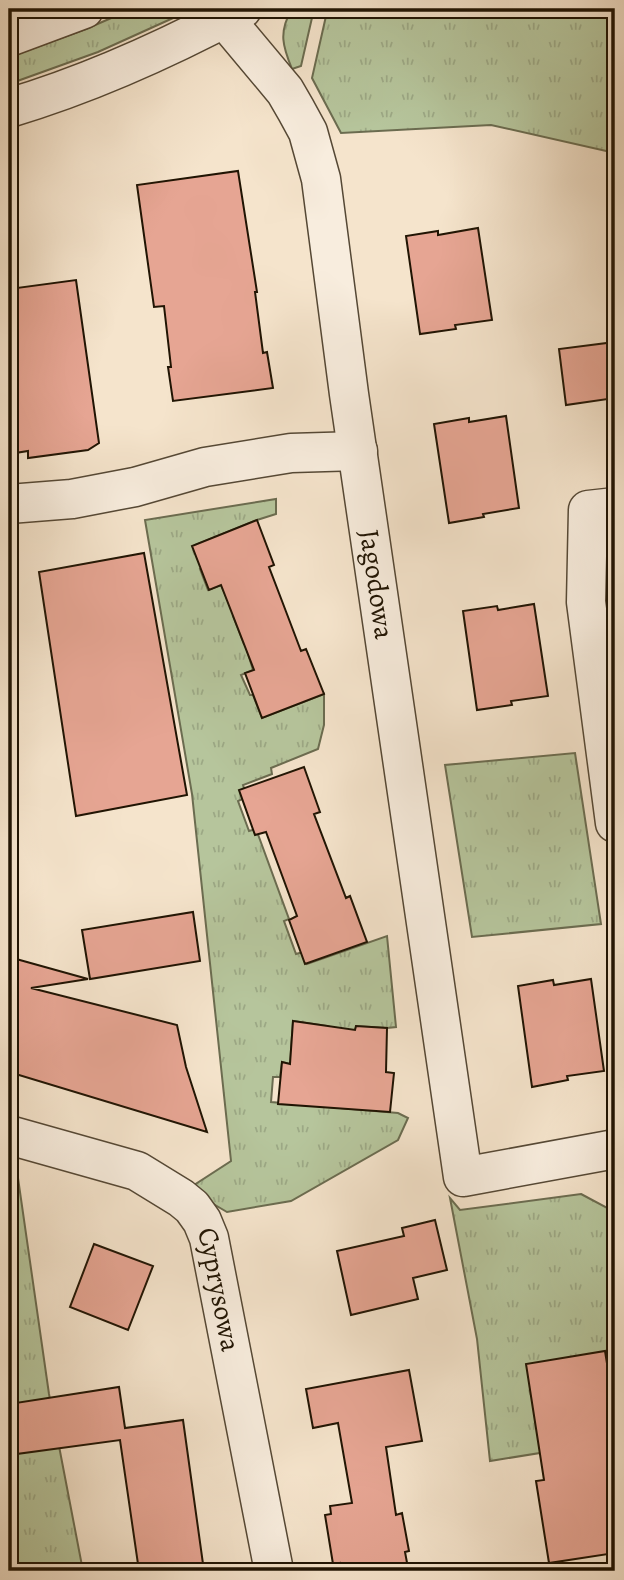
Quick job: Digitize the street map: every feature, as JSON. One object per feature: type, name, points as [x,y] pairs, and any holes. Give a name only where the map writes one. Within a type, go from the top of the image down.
[{"type":"street","points":[[9,37],[84,9]]},
{"type":"street","points":[[9,108],[92,80],[165,48],[233,13]]},
{"type":"street","name":"Jagodowa","points":[[233,13],[285,91],[308,132],[321,179],[463,1177],[615,1149]]},
{"type":"street","points":[[9,505],[72,499],[135,487],[205,467],[291,453],[358,451]]},
{"type":"street","points":[[615,507],[588,510],[586,602],[615,823]]},
{"type":"street","name":"Cyprysowa","points":[[9,1135],[137,1171],[181,1198],[202,1221],[209,1238],[274,1571]]},
{"type":"green space","points":[[132,9],[193,9],[98,52],[9,84],[9,57]]},
{"type":"green space","points":[[292,9],[314,9],[301,66],[292,69],[286,54],[283,32]]},
{"type":"green space","points":[[339,9],[615,9],[615,153],[491,125],[341,133],[312,78],[326,16]]},
{"type":"green space","points":[[276,499],[276,514],[195,545],[204,567],[200,569],[208,590],[221,585],[234,615],[253,670],[241,675],[262,718],[324,694],[324,725],[318,749],[271,768],[272,774],[243,785],[247,797],[238,801],[249,831],[256,829],[289,919],[284,921],[296,954],[303,952],[307,964],[387,936],[396,1027],[356,1026],[355,1035],[327,1026],[293,1021],[290,1064],[282,1062],[280,1077],[273,1077],[271,1102],[398,1113],[408,1118],[398,1140],[291,1201],[227,1212],[188,1189],[231,1161],[192,794],[145,520]]},
{"type":"green space","points":[[575,753],[601,924],[472,937],[445,765]]},
{"type":"green space","points":[[9,1169],[17,1171],[49,1394],[83,1571],[9,1571]]},
{"type":"green space","points":[[581,1194],[615,1212],[615,1441],[490,1461],[477,1339],[450,1198],[460,1210]]},
{"type":"building","points":[[238,171],[257,292],[263,353],[267,352],[273,388],[173,401],[164,306],[154,307],[137,185]]},
{"type":"building","points":[[478,228],[492,320],[455,325],[456,329],[420,334],[406,236],[438,231],[438,235]]},
{"type":"building","points":[[76,280],[99,443],[88,450],[28,458],[28,451],[9,454],[9,289]]},
{"type":"building","points":[[615,342],[615,398],[566,405],[559,349]]},
{"type":"building","points":[[506,416],[519,508],[449,523],[434,424]]},
{"type":"building","points":[[257,520],[274,565],[269,567],[301,651],[306,649],[324,694],[262,718],[245,673],[254,670],[221,585],[209,590],[192,546]]},
{"type":"building","points":[[144,553],[187,795],[76,816],[39,572]]},
{"type":"building","points":[[534,604],[548,696],[511,701],[512,705],[477,710],[463,611],[497,606],[498,610]]},
{"type":"building","points":[[304,767],[320,812],[314,814],[346,898],[350,896],[367,942],[305,964],[289,920],[297,916],[266,832],[255,835],[239,790]]},
{"type":"building","points":[[193,912],[200,961],[90,979],[82,930]]},
{"type":"building","points":[[9,957],[88,979],[31,988],[177,1025],[186,1067],[207,1132],[9,1072]]},
{"type":"building","points":[[591,979],[604,1071],[567,1076],[568,1080],[532,1087],[518,986],[553,980],[554,985]]},
{"type":"building","points":[[293,1021],[355,1030],[356,1026],[387,1028],[386,1072],[394,1073],[390,1112],[278,1104],[282,1062],[290,1064]]},
{"type":"building","points":[[435,1220],[447,1270],[413,1278],[418,1299],[351,1315],[337,1251],[404,1236],[402,1228]]},
{"type":"building","points":[[94,1244],[153,1266],[128,1330],[70,1307]]},
{"type":"building","points":[[605,1351],[615,1413],[615,1553],[549,1563],[536,1481],[544,1480],[526,1364]]},
{"type":"building","points":[[409,1370],[422,1441],[386,1447],[396,1515],[402,1513],[409,1551],[405,1552],[408,1568],[341,1571],[340,1563],[333,1564],[325,1515],[331,1514],[330,1506],[352,1503],[338,1423],[313,1428],[306,1389]]},
{"type":"building","points":[[119,1387],[125,1428],[183,1420],[204,1571],[139,1571],[120,1440],[9,1455],[9,1404]]}]
